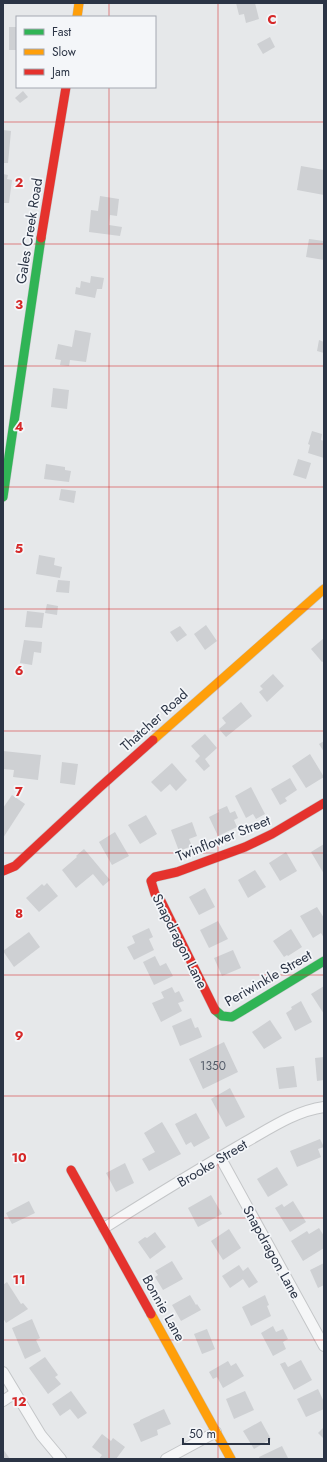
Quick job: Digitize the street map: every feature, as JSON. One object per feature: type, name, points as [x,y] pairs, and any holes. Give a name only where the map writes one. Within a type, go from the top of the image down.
[{"type":"street","points":[[77,16],[79,3]]},
{"type":"street","name":"Gales Creek Road","points":[[3,497],[36,271],[66,88]]},
{"type":"street","name":"Thatcher Road","points":[[3,871],[15,866],[99,788],[324,589]]},
{"type":"street","name":"Twinflower Street","points":[[151,881],[155,877],[177,872],[245,847],[272,834],[324,803]]},
{"type":"street","name":"Snapdragon Lane","points":[[151,881],[155,894],[161,901],[215,1010],[219,1015],[225,1018]]},
{"type":"street","name":"Periwinkle Street","points":[[225,1018],[232,1017],[324,961]]},
{"type":"street","name":"Brooke Street","points":[[104,1228],[220,1157],[278,1124],[302,1113],[324,1107]]},
{"type":"street","name":"Snapdragon Lane","points":[[220,1157],[324,1346]]},
{"type":"street","name":"Bonnie Lane","points":[[71,1170],[231,1459]]},
{"type":"street","points":[[3,1372],[41,1435],[61,1459]]},
{"type":"street","points":[[3,1401],[15,1393]]},
{"type":"street","points":[[166,1459],[216,1432]]},
{"type":"building","points":[[236,3],[255,3],[259,19],[246,23],[244,14],[239,15]]},
{"type":"building","points":[[9,27],[16,27],[16,50],[9,50]]},
{"type":"building","points":[[270,37],[275,47],[263,54],[257,44]]},
{"type":"building","points":[[23,91],[28,97],[20,103],[15,98]]},
{"type":"building","points":[[3,130],[11,131],[8,163],[3,163]]},
{"type":"building","points":[[301,166],[324,170],[324,195],[297,190]]},
{"type":"building","points":[[3,174],[8,175],[7,179],[12,180],[9,203],[3,203]]},
{"type":"building","points":[[100,196],[119,199],[117,216],[110,215],[109,225],[122,227],[120,236],[89,232],[91,210],[98,211]]},
{"type":"building","points":[[309,239],[324,241],[324,260],[306,257]]},
{"type":"building","points":[[91,276],[104,278],[102,289],[97,289],[95,298],[75,294],[76,287],[80,288],[81,281],[90,283]]},
{"type":"building","points":[[75,330],[91,333],[86,362],[70,360],[69,366],[60,365],[61,360],[55,359],[58,344],[72,347]]},
{"type":"building","points":[[319,340],[324,342],[324,353],[317,351]]},
{"type":"building","points":[[53,388],[69,390],[67,409],[51,407]]},
{"type":"building","points":[[312,431],[322,434],[321,440],[324,441],[324,458],[308,453],[310,445],[308,444]]},
{"type":"building","points":[[298,459],[311,463],[306,479],[293,475]]},
{"type":"building","points":[[46,464],[65,467],[65,470],[71,471],[69,482],[44,479]]},
{"type":"building","points":[[61,489],[76,491],[74,503],[59,500]]},
{"type":"building","points":[[39,555],[55,558],[54,565],[62,567],[60,578],[36,574]]},
{"type":"building","points":[[58,580],[70,581],[69,593],[56,592]]},
{"type":"building","points":[[47,604],[58,606],[57,615],[45,613]]},
{"type":"building","points":[[27,611],[44,613],[42,628],[25,627]]},
{"type":"building","points":[[206,625],[217,641],[205,650],[194,634]]},
{"type":"building","points":[[180,626],[187,635],[177,642],[170,632]]},
{"type":"building","points":[[324,638],[324,661],[322,662],[311,649]]},
{"type":"building","points":[[24,640],[42,642],[41,653],[34,652],[32,665],[20,663]]},
{"type":"building","points":[[273,674],[284,686],[267,702],[259,692],[263,689],[260,686]]},
{"type":"building","points":[[241,702],[252,716],[226,737],[219,729],[226,723],[222,718]]},
{"type":"building","points":[[205,734],[217,748],[205,759],[210,766],[204,771],[195,761],[200,756],[191,746]]},
{"type":"building","points":[[324,741],[324,752],[319,744]]},
{"type":"building","points":[[3,751],[41,755],[38,780],[13,777],[14,770],[3,769]]},
{"type":"building","points":[[310,754],[324,777],[306,788],[292,766]]},
{"type":"building","points":[[62,762],[78,764],[75,785],[60,783]]},
{"type":"building","points":[[172,763],[187,780],[176,791],[170,784],[161,792],[151,782]]},
{"type":"building","points":[[290,778],[297,790],[285,798],[287,801],[280,805],[271,789]]},
{"type":"building","points":[[251,787],[265,814],[256,819],[253,814],[246,818],[235,796]]},
{"type":"building","points":[[12,795],[25,804],[3,838],[3,808]]},
{"type":"building","points":[[227,806],[230,813],[235,811],[238,818],[234,820],[237,827],[218,836],[209,817],[219,812],[218,810]]},
{"type":"building","points":[[146,815],[157,834],[140,844],[128,825]]},
{"type":"building","points":[[192,822],[197,836],[189,839],[192,846],[179,851],[171,830]]},
{"type":"building","points":[[115,832],[129,856],[112,865],[99,842]]},
{"type":"building","points":[[324,844],[324,874],[311,852]]},
{"type":"building","points":[[84,849],[110,880],[103,886],[93,874],[76,888],[62,870]]},
{"type":"building","points":[[286,852],[297,871],[280,881],[269,863]]},
{"type":"building","points":[[255,870],[266,887],[248,898],[238,880]]},
{"type":"building","points":[[47,883],[58,896],[39,912],[26,898],[42,884],[44,886]]},
{"type":"building","points":[[205,888],[215,907],[199,915],[189,897]]},
{"type":"building","points":[[317,907],[324,918],[324,938],[321,933],[313,938],[300,916]]},
{"type":"building","points":[[218,921],[228,939],[209,948],[200,930]]},
{"type":"building","points":[[149,928],[153,937],[149,939],[154,950],[134,960],[127,947],[135,943],[132,936]]},
{"type":"building","points":[[291,929],[302,947],[284,957],[273,941]]},
{"type":"building","points":[[29,932],[40,947],[14,967],[3,951]]},
{"type":"building","points":[[233,950],[241,968],[222,976],[214,958]]},
{"type":"building","points":[[155,956],[160,966],[166,963],[173,976],[154,985],[143,962]]},
{"type":"building","points":[[324,986],[324,1014],[311,994]]},
{"type":"building","points":[[172,987],[175,993],[179,991],[184,1001],[178,1003],[182,1011],[161,1022],[152,1003],[164,998],[161,992]]},
{"type":"building","points":[[301,1001],[312,1022],[295,1031],[286,1013],[292,1009],[291,1007]]},
{"type":"building","points":[[191,1018],[195,1028],[198,1027],[202,1037],[180,1046],[172,1026]]},
{"type":"building","points":[[270,1020],[282,1038],[264,1049],[252,1032]]},
{"type":"building","points":[[224,1042],[238,1072],[203,1089],[189,1059]]},
{"type":"building","points":[[324,1057],[324,1080],[317,1081],[315,1058]]},
{"type":"building","points":[[294,1066],[297,1087],[279,1089],[276,1068]]},
{"type":"building","points":[[230,1088],[245,1117],[226,1127],[211,1099]]},
{"type":"building","points":[[196,1113],[210,1138],[194,1147],[191,1142],[186,1145],[175,1124]]},
{"type":"building","points":[[162,1122],[181,1154],[149,1171],[142,1159],[155,1152],[144,1133]]},
{"type":"building","points":[[320,1139],[324,1147],[318,1149],[321,1157],[297,1167],[290,1151]]},
{"type":"building","points":[[125,1163],[134,1183],[116,1192],[106,1173]]},
{"type":"building","points":[[277,1167],[288,1185],[268,1197],[257,1179]]},
{"type":"building","points":[[211,1195],[222,1214],[198,1227],[188,1208]]},
{"type":"building","points":[[29,1201],[35,1213],[12,1224],[6,1213]]},
{"type":"building","points":[[293,1201],[306,1222],[290,1232],[275,1208],[282,1204],[284,1207]]},
{"type":"building","points":[[319,1228],[324,1236],[324,1248],[303,1261],[291,1241],[307,1231],[309,1234]]},
{"type":"building","points":[[229,1229],[241,1248],[223,1260],[211,1241]]},
{"type":"building","points":[[155,1232],[166,1247],[150,1259],[138,1242]]},
{"type":"building","points":[[172,1261],[183,1279],[163,1290],[155,1277],[158,1275],[155,1271]]},
{"type":"building","points":[[324,1263],[324,1285],[318,1288],[310,1270]]},
{"type":"building","points":[[239,1265],[243,1271],[248,1267],[258,1282],[249,1288],[243,1279],[230,1288],[222,1276]]},
{"type":"building","points":[[7,1282],[21,1304],[23,1303],[28,1309],[6,1323],[3,1318],[3,1285]]},
{"type":"building","points":[[190,1295],[201,1310],[181,1321],[172,1305]]},
{"type":"building","points":[[265,1295],[271,1316],[251,1326],[242,1307]]},
{"type":"building","points":[[32,1319],[40,1338],[36,1340],[41,1351],[25,1359],[12,1328]]},
{"type":"building","points":[[273,1326],[276,1332],[283,1329],[288,1339],[283,1342],[286,1349],[273,1356],[261,1333]]},
{"type":"building","points":[[207,1329],[215,1349],[202,1354],[194,1334]]},
{"type":"building","points":[[45,1357],[58,1375],[55,1377],[61,1384],[48,1394],[29,1368]]},
{"type":"building","points":[[301,1360],[312,1380],[294,1390],[280,1364],[285,1362],[288,1367]]},
{"type":"building","points":[[228,1361],[231,1366],[236,1363],[244,1376],[223,1388],[217,1377],[213,1379],[209,1372]]},
{"type":"building","points":[[318,1389],[324,1402],[324,1409],[306,1417],[297,1399]]},
{"type":"building","points":[[71,1391],[87,1413],[78,1419],[70,1409],[60,1416],[52,1404]]},
{"type":"building","points":[[245,1391],[254,1410],[234,1419],[226,1399]]},
{"type":"building","points":[[164,1409],[171,1424],[157,1430],[158,1435],[141,1442],[133,1424]]},
{"type":"building","points":[[261,1421],[271,1439],[254,1449],[243,1431]]},
{"type":"building","points":[[324,1427],[324,1439],[318,1433]]},
{"type":"building","points":[[102,1434],[111,1441],[113,1438],[125,1447],[116,1459],[99,1459],[102,1455],[92,1447]]},
{"type":"building","points":[[282,1446],[288,1458],[260,1459],[259,1457]]},
{"type":"building","points":[[3,1449],[10,1459],[3,1459]]},
{"type":"traffic: fast","points":[[3,497],[41,238]]},
{"type":"traffic: fast","points":[[215,1010],[222,1016],[232,1017],[324,961]]},
{"type":"traffic: slow","points":[[77,16],[79,3]]},
{"type":"traffic: slow","points":[[153,740],[324,589]]},
{"type":"traffic: slow","points":[[151,1314],[231,1459]]},
{"type":"traffic: jam","points":[[41,238],[66,88]]},
{"type":"traffic: jam","points":[[3,871],[15,866],[153,740]]},
{"type":"traffic: jam","points":[[215,1010],[161,901],[155,894],[151,881],[155,877],[177,872],[245,847],[272,834],[324,803]]},
{"type":"traffic: jam","points":[[71,1170],[151,1314]]}]
